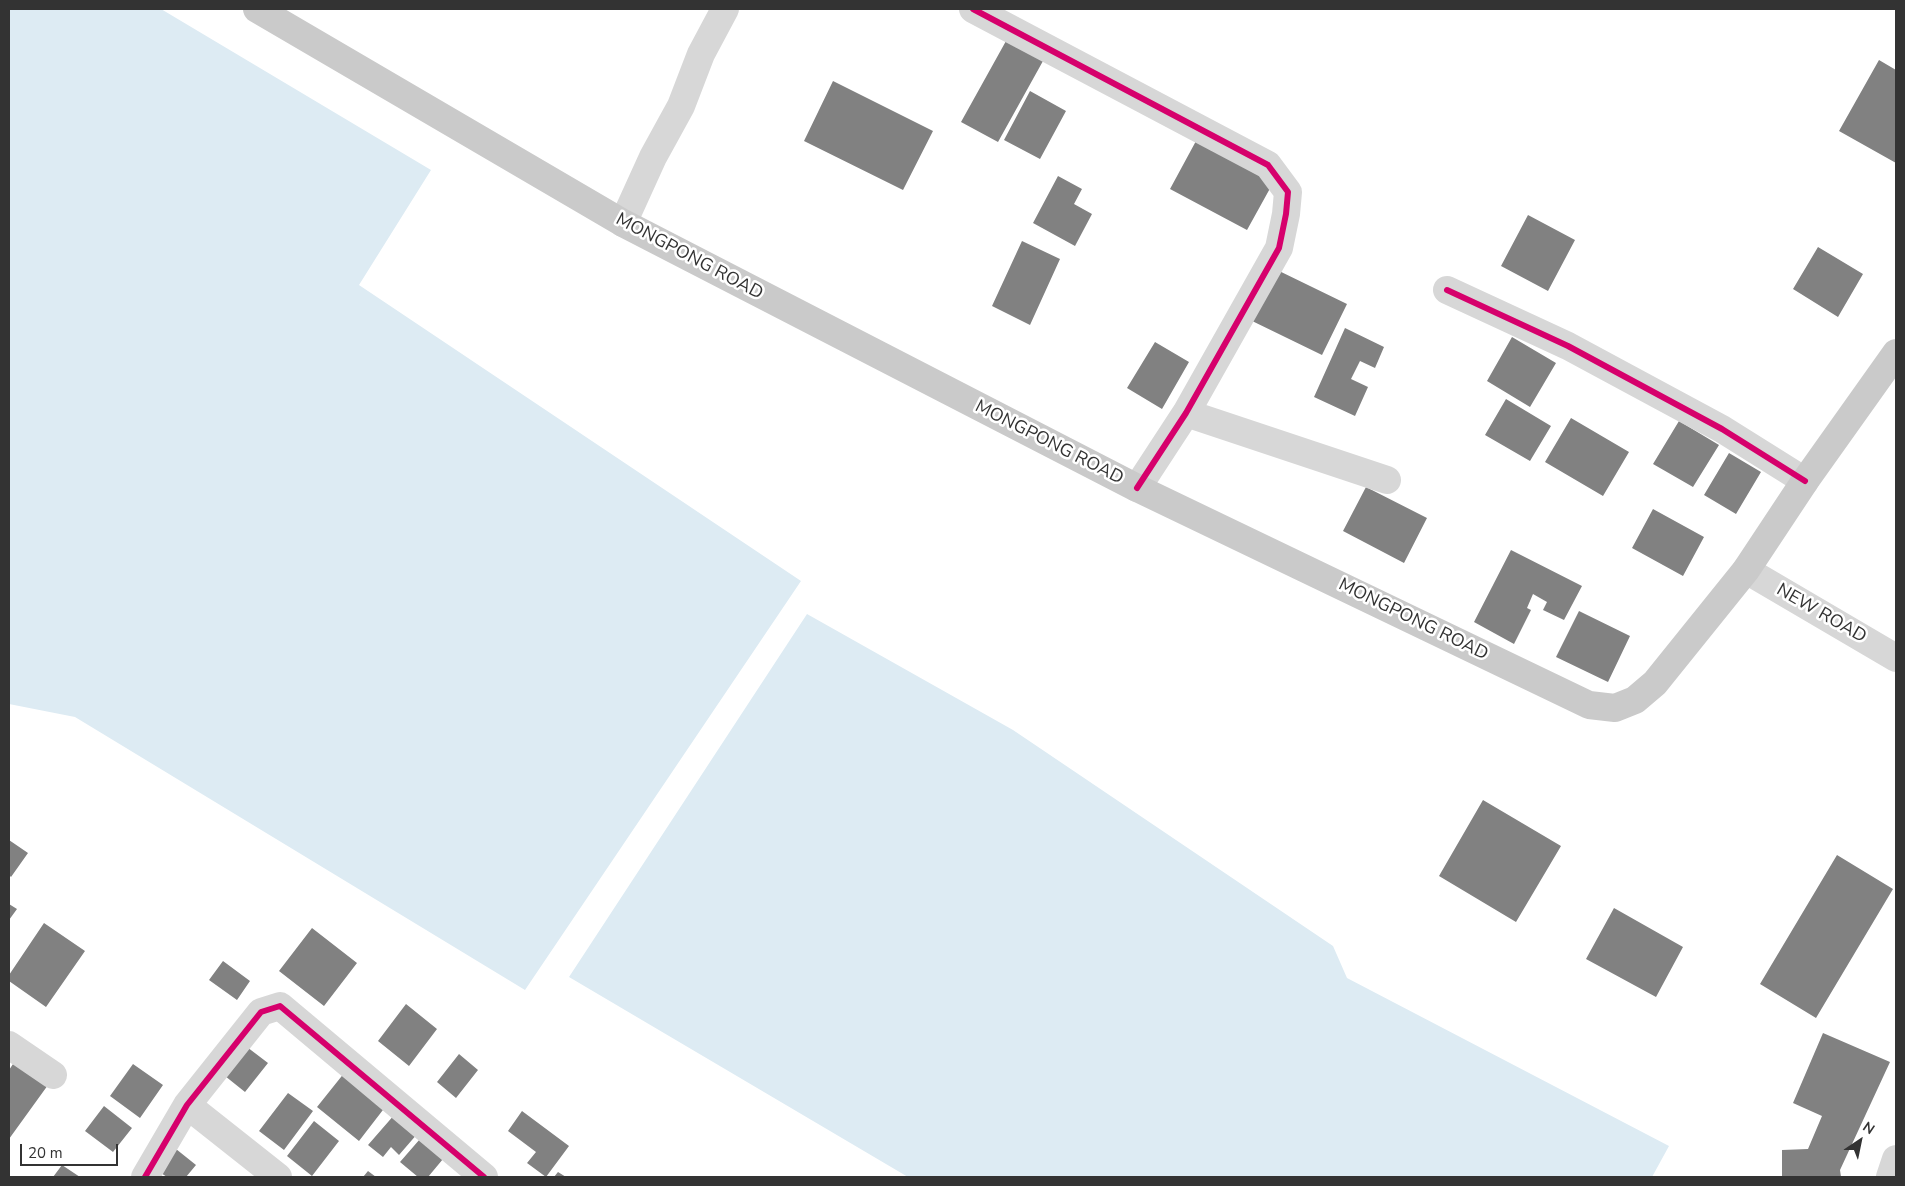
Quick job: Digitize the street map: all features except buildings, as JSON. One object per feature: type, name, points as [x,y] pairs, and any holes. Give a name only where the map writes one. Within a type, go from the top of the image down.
[{"type":"main road","name":"MONGPONG ROAD","points":[[257,9],[624,224],[1137,488],[1589,705],[1616,708],[1635,700],[1655,683],[1746,570],[1805,481],[1896,353]]},
{"type":"street","points":[[624,224],[653,156],[681,106],[701,54],[725,9]]},
{"type":"street","points":[[974,9],[1268,165],[1288,192],[1286,214],[1279,248],[1186,413],[1137,488]]},
{"type":"street","points":[[1447,290],[1568,346],[1722,429],[1805,481]]},
{"type":"street","points":[[1186,413],[1387,480]]},
{"type":"street","name":"NEW ROAD","points":[[1746,570],[1896,658]]},
{"type":"street","points":[[145,1177],[187,1105],[261,1012],[280,1006],[484,1177]]},
{"type":"street","points":[[9,1045],[53,1075]]},
{"type":"street","points":[[187,1105],[278,1177]]},
{"type":"street","points":[[1890,1177],[1896,1159]]},
{"type":"shaded area","points":[[9,9],[161,9],[431,170],[359,285],[801,581],[525,990],[75,717],[9,704]]},
{"type":"shaded area","points":[[807,614],[1013,730],[1333,946],[1347,978],[1669,1146],[1652,1177],[908,1177],[569,977]]},
{"type":"cycle path","points":[[973,9],[1268,165],[1288,192],[1286,214],[1279,248],[1186,413],[1137,488]]},
{"type":"cycle path","points":[[1447,290],[1568,346],[1722,429],[1805,481]]},
{"type":"cycle path","points":[[145,1177],[187,1105],[261,1012],[280,1006],[484,1177]]}]
